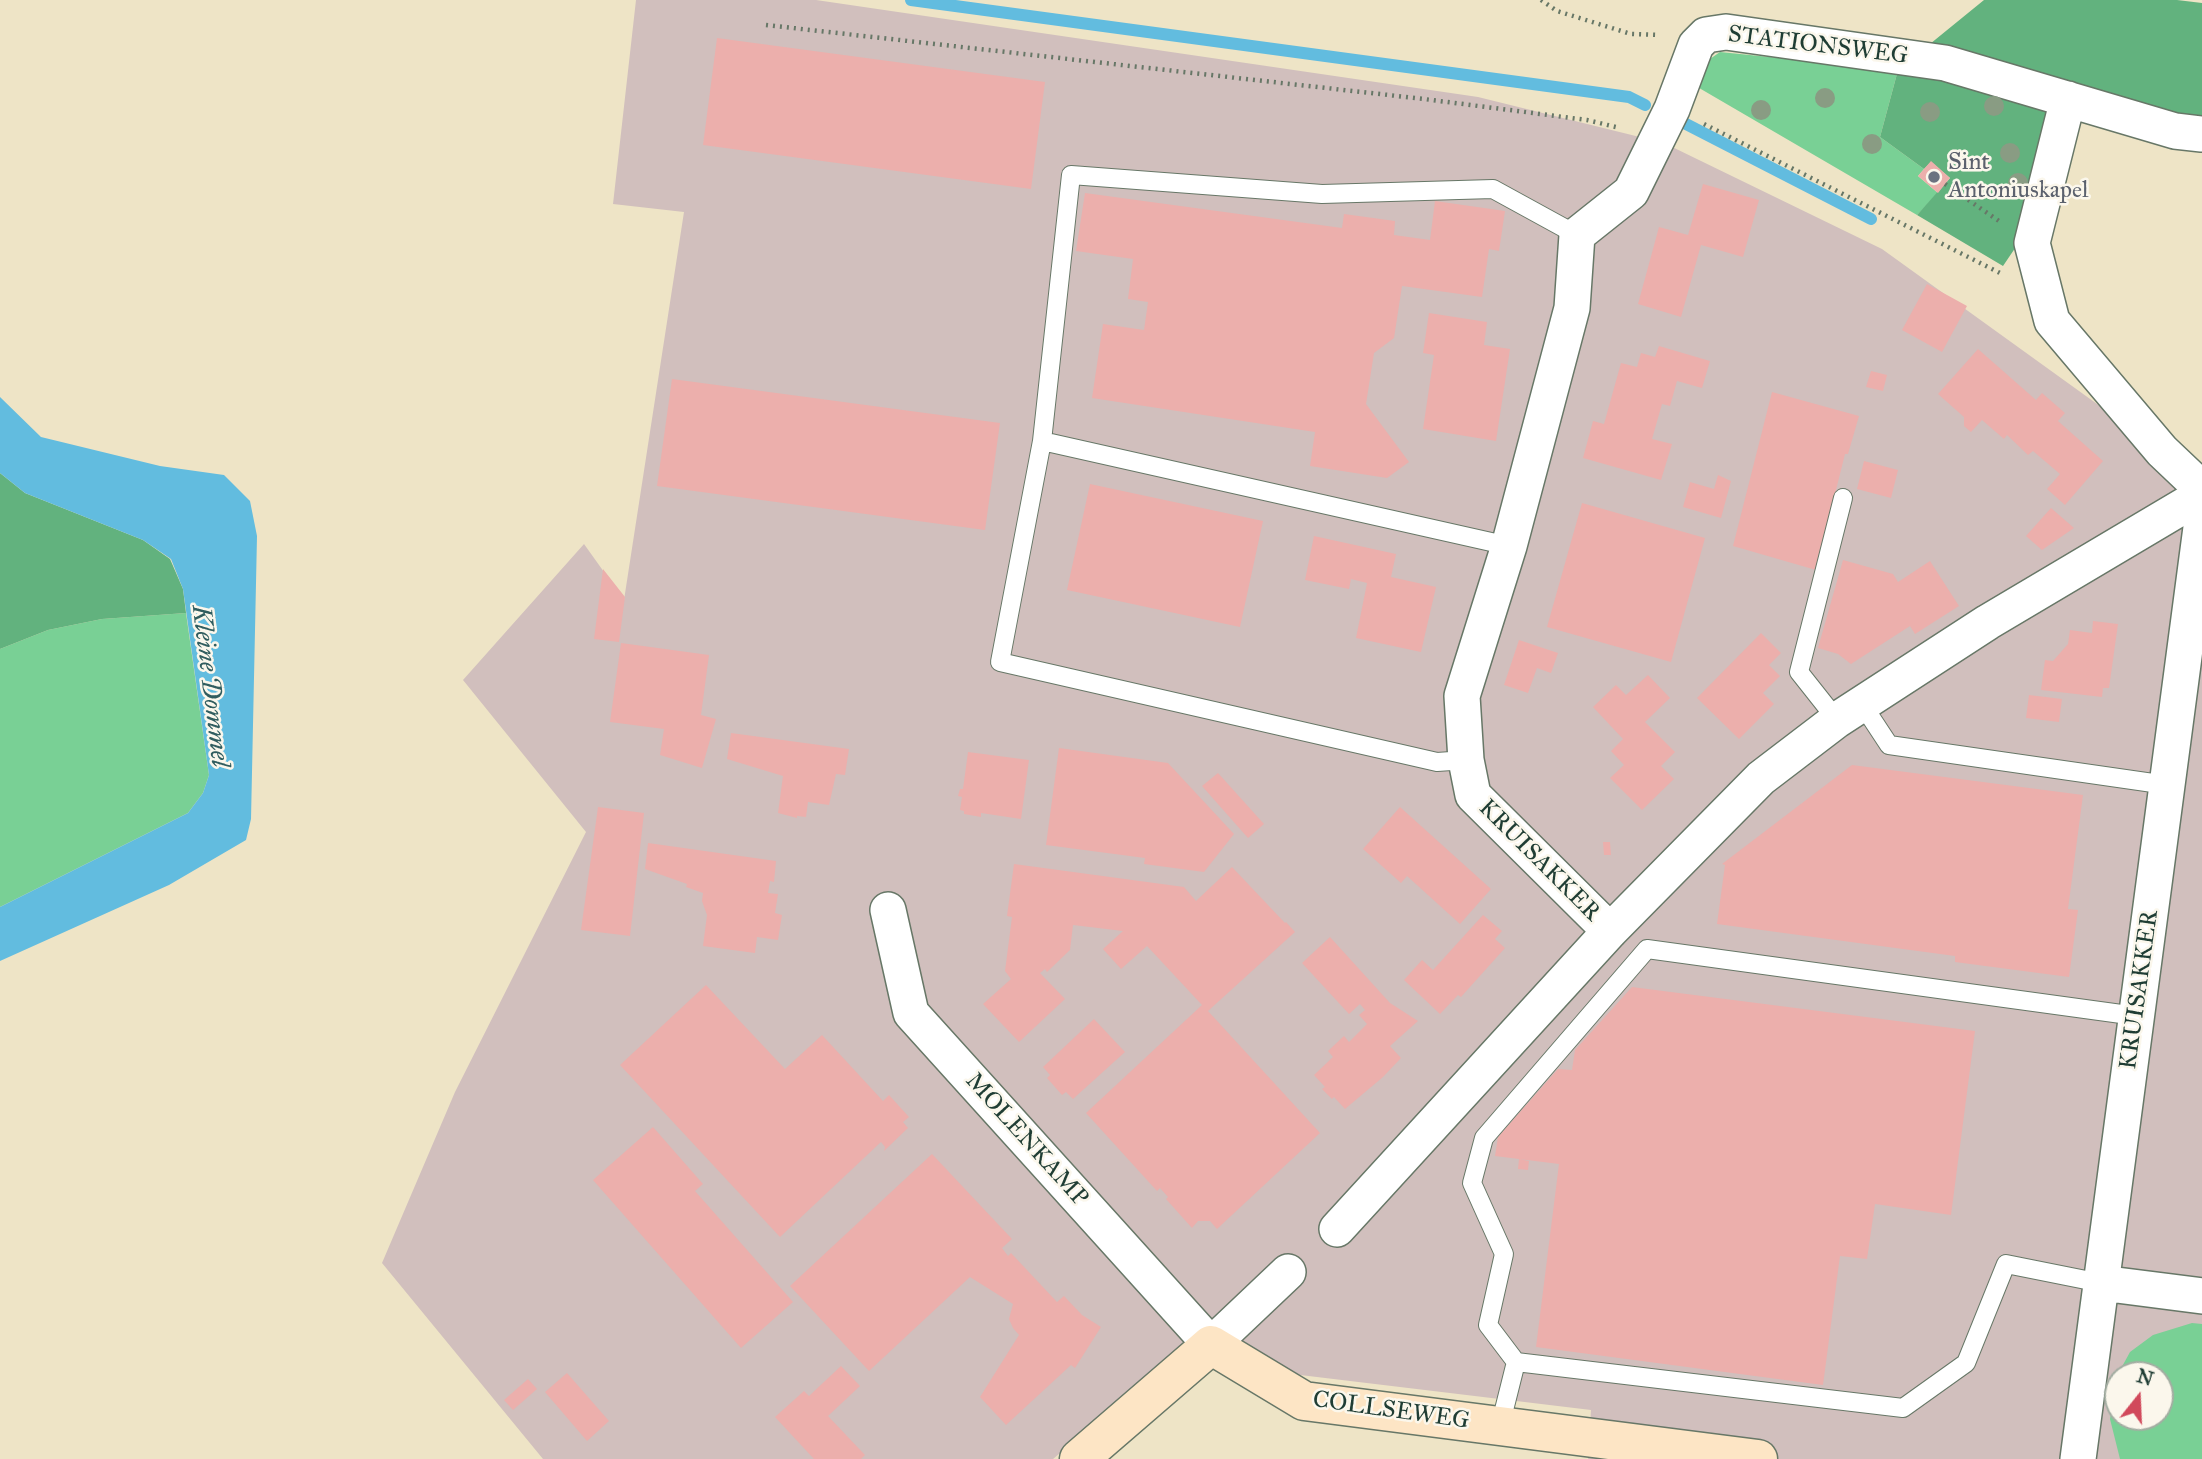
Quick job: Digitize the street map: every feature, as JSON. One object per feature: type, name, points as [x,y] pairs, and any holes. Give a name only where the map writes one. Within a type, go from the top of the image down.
[{"type":"street","name":"STATIONSWEG","points":[[1577,235],[1631,192],[1665,123],[1696,45],[1706,35],[1726,32],[1945,63],[2175,131],[2202,134]]},
{"type":"street","points":[[2068,99],[2032,243],[2052,321],[2162,451],[2202,489]]},
{"type":"street","points":[[1509,546],[1573,308],[1577,235]]},
{"type":"street","name":"KRUISAKKER","points":[[1337,1228],[1609,931],[1761,778],[1850,712],[1988,622],[2202,495]]},
{"type":"street","name":"KRUISAKKER","points":[[2078,1459],[2202,520]]},
{"type":"street","name":"KRUISAKKER","points":[[1509,546],[1462,696],[1466,760],[1473,795],[1609,931]]},
{"type":"street","name":"MOLENKAMP","points":[[888,910],[911,1013],[1211,1345]]},
{"type":"street","points":[[1079,1459],[1211,1345],[1288,1272]]},
{"type":"street","points":[[2101,1283],[2202,1296]]},
{"type":"street","name":"COLLSEWEG","points":[[1211,1345],[1304,1401],[1500,1426],[1659,1453],[1758,1459]]},
{"type":"lane","points":[[1466,760],[1437,762],[1000,662],[1042,442],[1071,175],[1322,194],[1493,189],[1577,235]]},
{"type":"lane","points":[[1042,442],[1509,546]]},
{"type":"lane","points":[[1843,498],[1799,673],[1889,745],[2167,785]]},
{"type":"lane","points":[[2101,1283],[2006,1264],[1966,1363],[1903,1409],[1516,1362],[1488,1325],[1504,1254],[1472,1184],[1484,1138],[1647,949],[2136,1016]]},
{"type":"lane","points":[[1500,1426],[1516,1362]]},
{"type":"path","points":[[1541,0],[1557,11],[1631,34],[1706,35]]},
{"type":"path","points":[[766,25],[1424,99],[1587,120],[1665,123],[2045,296]]},
{"type":"path","points":[[1945,184],[2032,243]]},
{"type":"shaded area","points":[[636,0],[816,0],[1478,97],[1664,143],[1882,249],[2190,471],[2202,467],[2202,1459],[1588,1459],[1591,1410],[1292,1374],[1208,1329],[1053,1459],[543,1459],[382,1263],[455,1092],[586,832],[463,680],[584,544],[624,600],[684,212],[613,204]]},
{"type":"green space","points":[[1984,0],[2177,0],[2202,3],[2202,126],[2068,93],[2028,229],[2003,266],[1917,215],[1950,178],[1931,162],[1924,169],[1880,137],[1898,70]]},
{"type":"green space","points":[[1720,52],[1898,70],[1880,137],[1924,169],[1918,176],[1938,193],[1917,215],[1694,85],[1707,61]]},
{"type":"green space","points":[[0,473],[25,493],[143,540],[170,559],[183,589],[186,613],[102,619],[48,630],[0,649]]},
{"type":"green space","points":[[186,613],[209,775],[203,793],[188,813],[0,907],[0,649],[48,630],[102,619]]},
{"type":"green space","points":[[2192,1323],[2202,1324],[2202,1459],[2120,1459],[2113,1431],[2174,1431],[2174,1361],[2125,1361],[2130,1352],[2153,1335]]},
{"type":"water","name":"Kleine Dommel","points":[[0,397],[41,437],[160,466],[224,475],[250,501],[257,536],[251,819],[246,840],[169,885],[0,961],[0,907],[188,813],[203,793],[209,775],[183,589],[171,559],[143,540],[25,493],[0,473]]},
{"type":"building","points":[[717,38],[1045,82],[1031,189],[703,145]]},
{"type":"building","name":"Sint Antoniuskapel","points":[[1931,161],[1950,178],[1938,193],[1918,176]]},
{"type":"building","points":[[1703,184],[1759,200],[1743,257],[1701,245],[1681,317],[1638,304],[1659,227],[1688,235]]},
{"type":"building","points":[[1085,193],[1342,228],[1344,214],[1395,221],[1394,235],[1430,240],[1435,201],[1505,211],[1499,251],[1489,249],[1482,297],[1402,286],[1394,338],[1374,353],[1366,404],[1409,462],[1387,478],[1310,466],[1315,432],[1092,398],[1103,324],[1144,330],[1148,302],[1128,299],[1133,259],[1076,251]]},
{"type":"building","points":[[1927,284],[1967,306],[1942,352],[1902,330]]},
{"type":"building","points":[[1429,313],[1487,322],[1484,345],[1510,349],[1496,441],[1423,429],[1434,355],[1423,353]]},
{"type":"building","points":[[1659,346],[1710,361],[1702,388],[1677,381],[1670,406],[1662,404],[1652,439],[1672,444],[1661,480],[1583,458],[1593,421],[1604,424],[1621,363],[1637,367],[1641,353],[1655,357]]},
{"type":"building","points":[[1978,349],[2036,400],[2042,393],[2065,413],[2058,421],[2103,461],[2065,505],[2047,489],[2060,474],[2033,451],[2028,455],[2007,435],[2004,439],[1982,420],[1971,432],[1964,426],[1964,417],[1938,394]]},
{"type":"building","points":[[1871,371],[1887,375],[1883,391],[1866,387]]},
{"type":"building","points":[[672,379],[1000,423],[985,530],[657,486]]},
{"type":"building","points":[[1772,392],[1859,416],[1848,454],[1845,454],[1816,570],[1733,546]]},
{"type":"building","points":[[1864,461],[1898,470],[1891,498],[1857,489]]},
{"type":"building","points":[[1718,475],[1731,481],[1721,518],[1683,507],[1690,482],[1714,489]]},
{"type":"building","points":[[1090,484],[1263,521],[1240,627],[1067,590]]},
{"type":"building","points":[[1582,503],[1705,538],[1671,662],[1547,627]]},
{"type":"building","points":[[2051,508],[2074,528],[2042,550],[2026,536]]},
{"type":"building","points":[[1314,536],[1396,554],[1391,577],[1436,587],[1421,652],[1356,638],[1367,583],[1351,579],[1349,589],[1305,580]]},
{"type":"building","points":[[1843,560],[1893,574],[1898,582],[1930,561],[1959,606],[1915,634],[1910,626],[1851,664],[1838,654],[1818,648]]},
{"type":"building","points":[[603,569],[625,597],[619,642],[594,639]]},
{"type":"building","points":[[2093,621],[2118,624],[2109,688],[2103,688],[2102,697],[2041,690],[2045,660],[2053,661],[2068,644],[2070,630],[2092,633]]},
{"type":"building","points":[[1761,633],[1781,653],[1769,665],[1780,676],[1763,693],[1774,704],[1739,739],[1697,698]]},
{"type":"building","points":[[1519,640],[1558,653],[1551,673],[1537,668],[1528,693],[1504,685]]},
{"type":"building","points":[[621,643],[709,655],[701,715],[716,719],[702,768],[660,755],[664,729],[610,722]]},
{"type":"building","points":[[1648,675],[1670,698],[1645,722],[1675,752],[1661,766],[1674,779],[1642,810],[1610,778],[1624,765],[1611,751],[1623,739],[1593,707],[1616,685],[1626,695]]},
{"type":"building","points":[[2029,695],[2062,699],[2059,722],[2026,718]]},
{"type":"building","points":[[731,733],[849,749],[845,775],[836,774],[829,805],[808,802],[806,817],[797,818],[778,813],[783,776],[727,759]]},
{"type":"building","points":[[1059,748],[1168,763],[1234,834],[1204,872],[1144,864],[1145,858],[1046,845]]},
{"type":"building","points":[[968,752],[1029,760],[1021,819],[981,813],[981,817],[964,814],[964,811],[960,810],[962,797],[958,796],[960,789],[963,789]]},
{"type":"building","points":[[1852,765],[2083,795],[2068,909],[2078,910],[2069,977],[1955,962],[1955,956],[1717,924],[1725,865],[1722,864]]},
{"type":"building","points":[[1218,773],[1264,824],[1248,838],[1202,786]]},
{"type":"building","points":[[598,807],[644,813],[630,936],[581,930]]},
{"type":"building","points":[[1400,807],[1491,889],[1460,924],[1407,876],[1401,883],[1363,849]]},
{"type":"building","points":[[1603,842],[1610,842],[1611,855],[1604,855]]},
{"type":"building","points":[[648,843],[776,861],[774,882],[770,881],[768,893],[778,894],[775,913],[782,915],[778,940],[757,937],[755,953],[703,946],[707,915],[702,901],[703,893],[686,887],[687,884],[645,869]]},
{"type":"building","points":[[1014,864],[1184,887],[1196,901],[1232,867],[1295,932],[1208,1011],[1320,1133],[1217,1229],[1210,1221],[1198,1221],[1192,1228],[1166,1199],[1168,1197],[1160,1188],[1157,1191],[1086,1113],[1202,1005],[1147,946],[1121,969],[1103,949],[1123,931],[1073,925],[1070,950],[1047,972],[1045,969],[1040,973],[1065,999],[1019,1042],[983,1004],[1011,979],[1005,971],[1012,917],[1007,916]]},
{"type":"building","points":[[1483,915],[1502,931],[1495,939],[1505,948],[1461,997],[1458,995],[1440,1014],[1404,980],[1422,960],[1433,970]]},
{"type":"building","points":[[1330,937],[1390,1003],[1418,1021],[1390,1046],[1401,1058],[1345,1109],[1322,1089],[1325,1087],[1314,1075],[1333,1057],[1328,1051],[1344,1036],[1349,1042],[1367,1024],[1359,1015],[1365,1010],[1360,1004],[1349,1014],[1302,963]]},
{"type":"building","points":[[706,985],[785,1069],[822,1035],[883,1101],[889,1095],[909,1117],[903,1122],[908,1128],[884,1151],[885,1147],[881,1142],[780,1237],[620,1065]]},
{"type":"building","points":[[1632,987],[1975,1031],[1951,1215],[1875,1204],[1867,1259],[1840,1256],[1823,1385],[1536,1347],[1559,1164],[1495,1156],[1498,1137],[1558,1069],[1572,1070],[1575,1050]]},
{"type":"building","points":[[1094,1019],[1125,1052],[1073,1099],[1066,1092],[1062,1095],[1047,1078],[1050,1075],[1043,1067]]},
{"type":"building","points":[[653,1127],[703,1184],[695,1191],[793,1302],[741,1348],[593,1180]]},
{"type":"building","points":[[932,1154],[1012,1239],[1002,1248],[1008,1256],[1011,1253],[1057,1302],[1064,1296],[1082,1315],[1101,1327],[1075,1368],[1071,1365],[1006,1425],[980,1397],[1019,1335],[1009,1319],[1013,1304],[970,1277],[869,1371],[790,1286]]},
{"type":"building","points":[[1519,1159],[1529,1161],[1528,1170],[1518,1169]]},
{"type":"building","points":[[841,1366],[860,1386],[828,1416],[865,1455],[861,1459],[814,1459],[775,1417],[804,1391],[809,1396]]},
{"type":"building","points":[[567,1373],[609,1421],[587,1441],[545,1392]]},
{"type":"building","points":[[528,1379],[537,1389],[513,1410],[504,1400]]},
{"type":"waterway","points":[[911,0],[1629,97],[1645,105]]},
{"type":"waterway","points":[[1686,124],[1871,219]]},
{"type":"place","name":"Sint Antoniuskapel","points":[[1934,177]]}]
